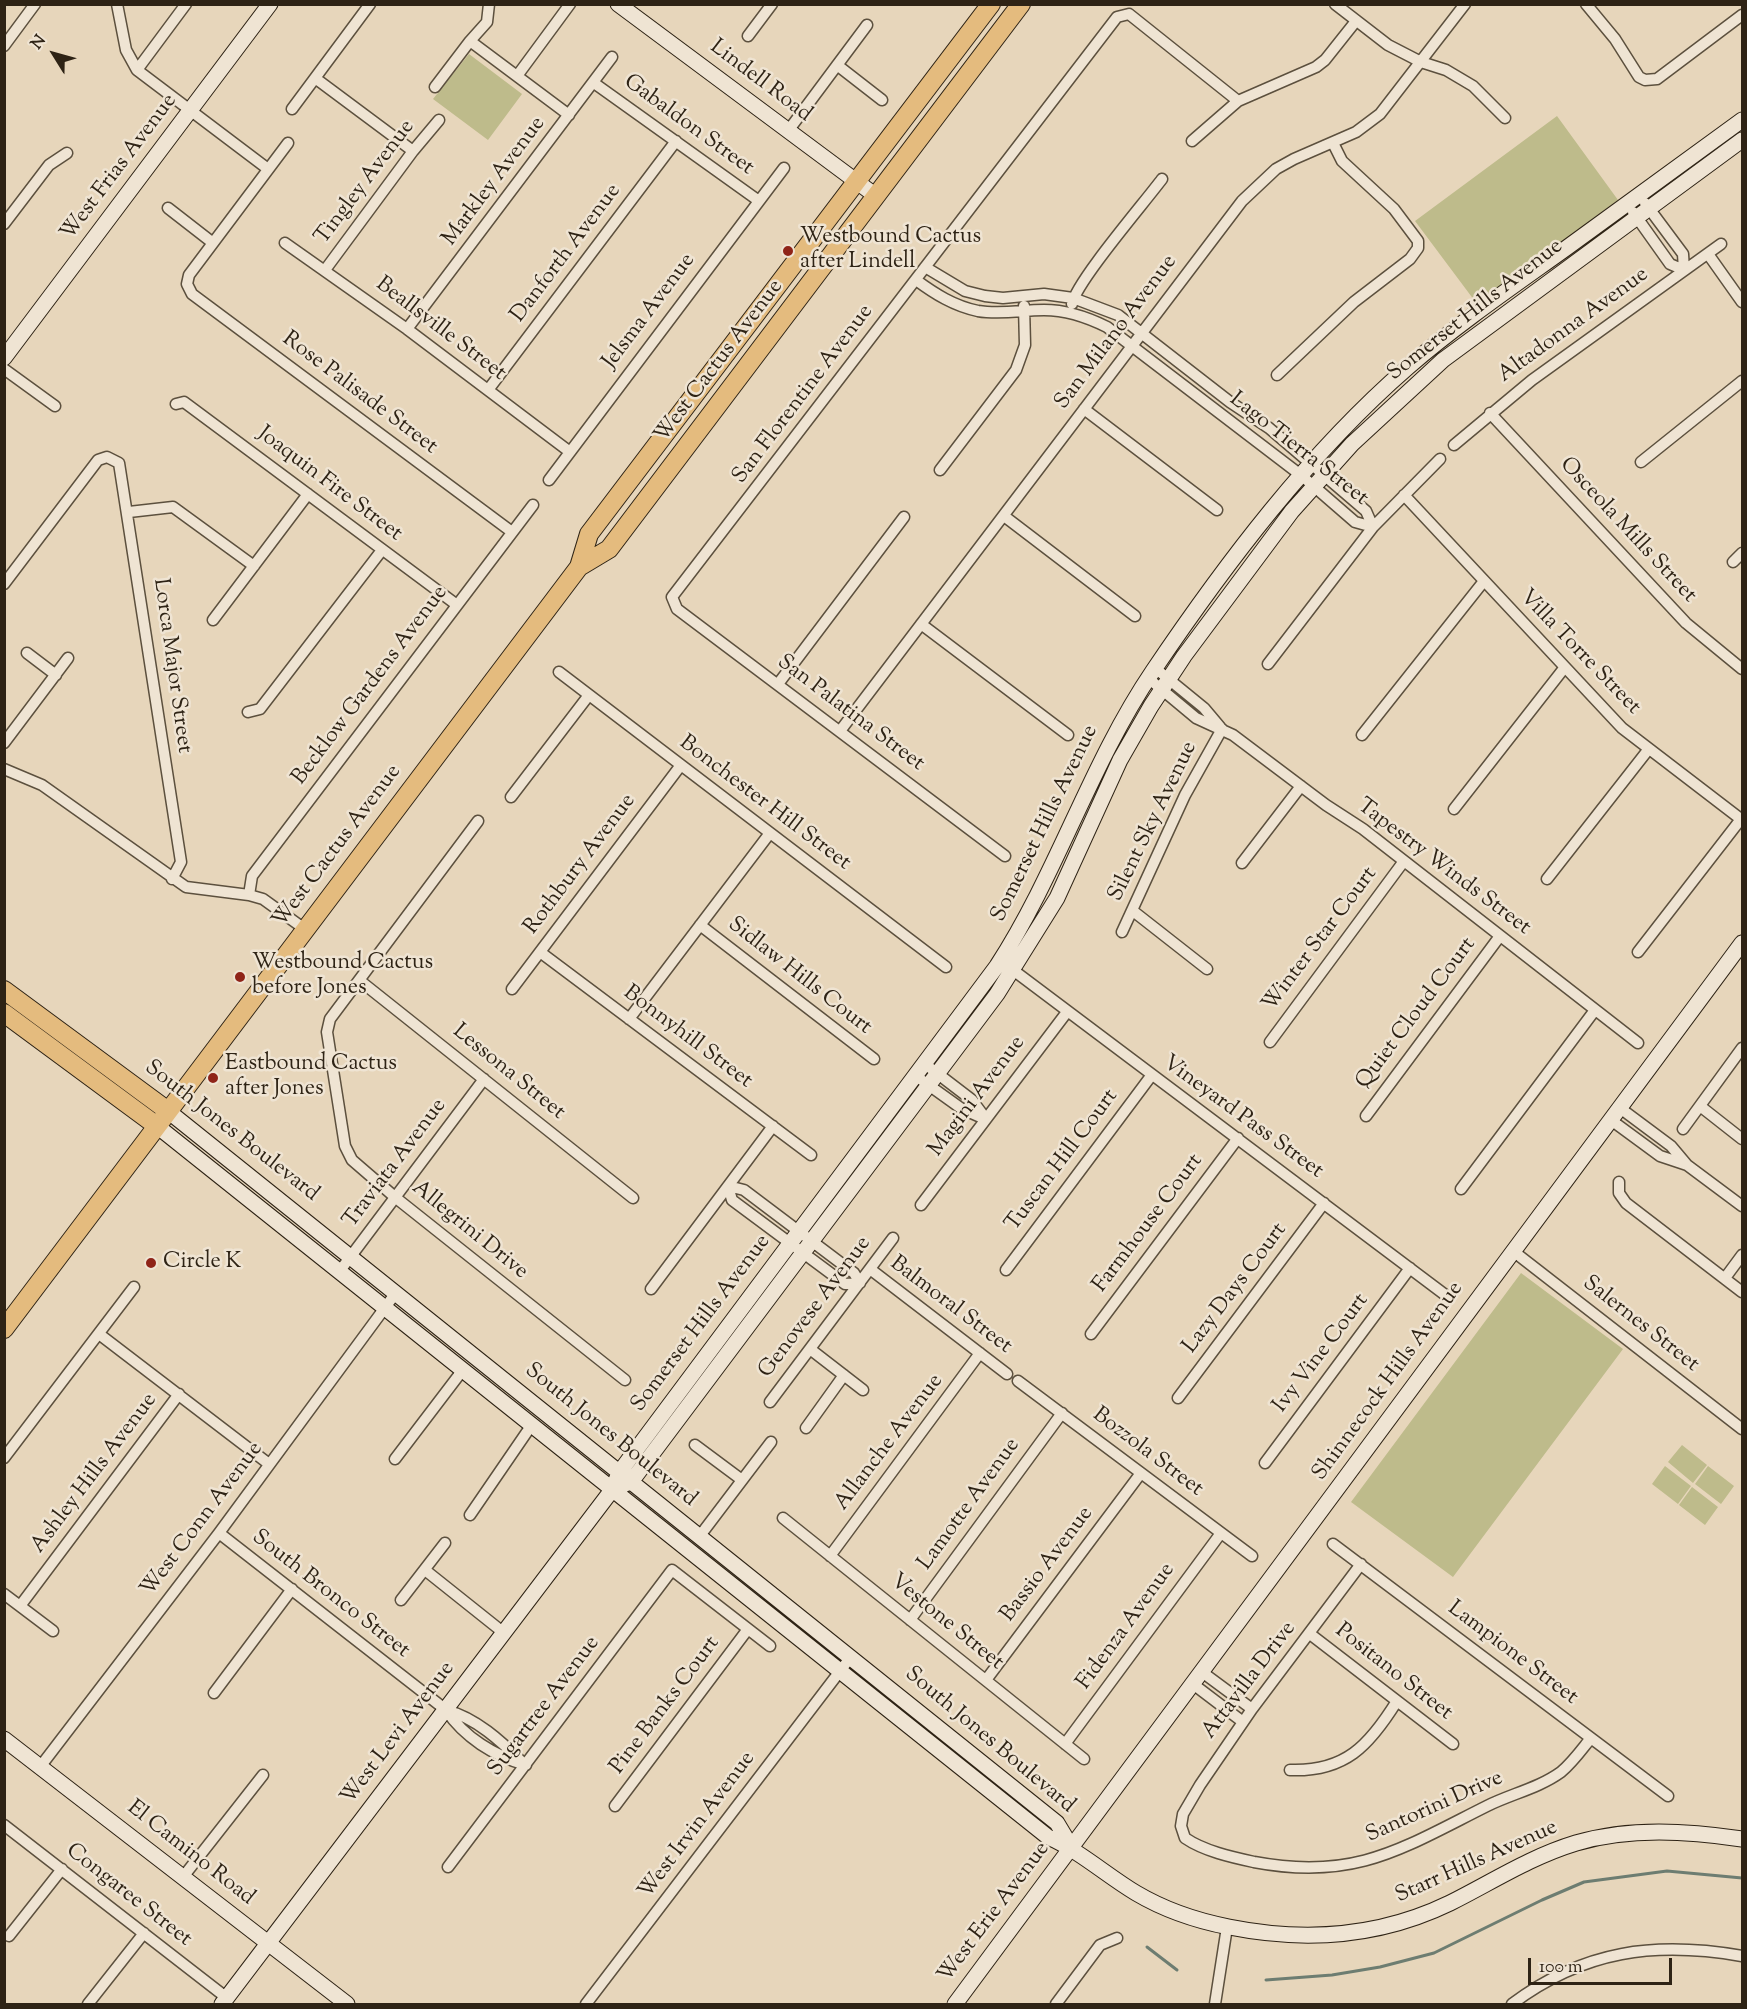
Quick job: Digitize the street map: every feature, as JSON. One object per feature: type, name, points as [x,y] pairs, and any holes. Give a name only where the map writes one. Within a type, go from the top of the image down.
[{"type":"main road","name":"West Cactus Avenue","points":[[4,1329],[579,567],[589,534],[991,4]]},
{"type":"main road","name":"West Cactus Avenue","points":[[579,567],[609,549],[1021,4]]},
{"type":"main road","name":"South Jones Boulevard","points":[[4,990],[168,1111]]},
{"type":"main road","name":"South Jones Boulevard","points":[[4,1013],[157,1126]]},
{"type":"street","points":[[4,46],[35,4]]},
{"type":"street","points":[[117,4],[126,50],[137,70],[268,169]]},
{"type":"street","points":[[137,70],[186,4]]},
{"type":"street","name":"West Frias Avenue","points":[[4,358],[192,112],[270,4]]},
{"type":"street","points":[[292,109],[370,4]]},
{"type":"street","points":[[435,87],[487,22],[489,4]]},
{"type":"street","points":[[517,75],[570,4]]},
{"type":"street","name":"Lindell Road","points":[[618,4],[876,196]]},
{"type":"street","points":[[748,36],[772,4]]},
{"type":"street","points":[[1335,4],[1388,45],[1421,62],[1446,70],[1473,86],[1505,118]]},
{"type":"street","name":"San Milano Avenue","points":[[840,731],[1141,333],[1253,189],[1276,169],[1356,132],[1380,114],[1466,4]]},
{"type":"street","points":[[1586,4],[1615,39],[1639,76],[1648,80],[1657,79],[1743,15]]},
{"type":"street","name":"San Florentine Avenue","points":[[673,601],[672,597],[675,592],[691,575],[1111,23],[1124,14],[1129,14],[1238,101]]},
{"type":"street","points":[[1192,141],[1238,101],[1316,67],[1325,60],[1356,21]]},
{"type":"street","points":[[788,131],[867,25]]},
{"type":"street","points":[[470,41],[569,115]]},
{"type":"street","name":"Markley Avenue","points":[[407,329],[612,57]]},
{"type":"street","points":[[837,65],[882,100]]},
{"type":"street","points":[[315,78],[413,151]]},
{"type":"street","name":"Gabaldon Street","points":[[594,83],[759,201]]},
{"type":"street","name":"Tingley Avenue","points":[[325,270],[413,151],[439,120]]},
{"type":"street","name":"Somerset Hills Avenue","points":[[801,1242],[934,1080],[1013,970],[1057,898],[1120,759],[1165,684],[1313,475],[1375,398],[1433,346],[1743,120]]},
{"type":"street","name":"Somerset Hills Avenue","points":[[612,1490],[625,1478],[801,1242],[1017,935],[1043,887],[1099,764],[1151,673],[1227,568],[1313,475],[1443,360],[1743,140]]},
{"type":"street","name":"Danforth Avenue","points":[[488,390],[676,141]]},
{"type":"street","points":[[168,208],[213,243],[288,143]]},
{"type":"street","points":[[1277,375],[1354,302],[1416,254],[1418,248],[1418,241],[1394,210],[1342,161],[1333,143]]},
{"type":"street","points":[[4,224],[49,165],[67,153]]},
{"type":"street","name":"Jelsma Avenue","points":[[549,480],[784,168]]},
{"type":"street","points":[[1070,313],[1073,298],[1162,178]]},
{"type":"street","points":[[1633,200],[1683,254],[1684,270],[1670,264],[1643,213],[1633,200]]},
{"type":"street","name":"Rose Palisade Street","points":[[213,243],[189,275],[187,284],[192,294],[512,532]]},
{"type":"street","name":"Beallsville Street","points":[[285,243],[407,329],[570,452]]},
{"type":"street","name":"Altadonna Avenue","points":[[1454,445],[1490,413],[1721,244]]},
{"type":"street","points":[[1708,254],[1743,302]]},
{"type":"street","name":"Lago Tierra Street","points":[[925,267],[965,291],[1003,298],[1044,294],[1073,298],[1118,315],[1230,402],[1269,428],[1355,522],[1373,527]]},
{"type":"street","name":"Lago Tierra Street","points":[[915,280],[959,306],[993,313],[1024,311],[1070,313],[1092,320],[1132,345],[1313,475]]},
{"type":"street","points":[[940,470],[1016,370],[1025,345],[1023,296]]},
{"type":"street","points":[[4,369],[55,406]]},
{"type":"street","points":[[1641,462],[1743,381]]},
{"type":"street","name":"Joaquin Fire Street","points":[[176,404],[184,402],[457,605]]},
{"type":"street","points":[[1084,409],[1217,510]]},
{"type":"street","name":"Osceola Mills Street","points":[[1490,413],[1686,623],[1743,669]]},
{"type":"street","name":"Lorca Major Street","points":[[4,584],[98,460],[106,457],[115,459],[122,469],[181,862],[172,879]]},
{"type":"street","points":[[1268,664],[1373,527],[1440,459]]},
{"type":"street","points":[[213,620],[308,495]]},
{"type":"street","name":"Villa Torre Street","points":[[1404,495],[1614,720],[1648,750],[1742,819]]},
{"type":"street","name":"Becklow Gardens Avenue","points":[[249,895],[252,876],[533,505]]},
{"type":"street","points":[[129,512],[173,507],[254,566]]},
{"type":"street","points":[[1004,516],[1135,616]]},
{"type":"street","points":[[778,684],[904,518]]},
{"type":"street","points":[[248,711],[260,709],[382,550]]},
{"type":"street","points":[[1733,562],[1743,553]]},
{"type":"street","points":[[1362,735],[1484,581]]},
{"type":"street","name":"San Palatina Street","points":[[673,601],[677,609],[1005,856]]},
{"type":"street","points":[[921,624],[1068,735]]},
{"type":"street","points":[[27,652],[56,675]]},
{"type":"street","points":[[4,742],[68,658]]},
{"type":"street","points":[[1454,809],[1565,667]]},
{"type":"street","name":"Bonchester Hill Street","points":[[559,672],[946,967]]},
{"type":"street","name":"Tapestry Winds Street","points":[[1151,673],[1165,684],[1196,717],[1222,729],[1404,861],[1638,1043]]},
{"type":"street","points":[[511,797],[589,695]]},
{"type":"street","name":"Silent Sky Avenue","points":[[1122,932],[1185,795],[1222,729]]},
{"type":"street","points":[[1547,879],[1648,750]]},
{"type":"street","name":"Rothbury Avenue","points":[[512,988],[681,765]]},
{"type":"street","points":[[4,769],[42,785],[172,879],[191,889],[249,895],[263,899],[306,930]]},
{"type":"street","points":[[1242,863],[1301,786]]},
{"type":"street","points":[[1638,952],[1742,819]]},
{"type":"street","name":"Allegrini Drive","points":[[478,821],[334,1013],[328,1026],[345,1146],[348,1155],[396,1198],[625,1380]]},
{"type":"street","points":[[629,1018],[770,833]]},
{"type":"street","name":"Winter Star Court","points":[[1270,1042],[1404,861]]},
{"type":"street","points":[[1133,911],[1207,969]]},
{"type":"street","name":"Sidlaw Hills Court","points":[[700,925],[874,1059]]},
{"type":"street","name":"Quiet Cloud Court","points":[[1366,1116],[1500,936]]},
{"type":"street","name":"Shinnecock Hills Avenue","points":[[1072,1848],[1743,944]]},
{"type":"street","name":"Bonnyhill Street","points":[[540,952],[811,1155]]},
{"type":"street","name":"Vineyard Pass Street","points":[[1013,970],[1151,1076],[1238,1138],[1448,1297]]},
{"type":"street","name":"Lessona Street","points":[[359,980],[633,1198]]},
{"type":"street","points":[[1461,1190],[1595,1010]]},
{"type":"street","name":"Magini Avenue","points":[[921,1205],[1067,1012]]},
{"type":"street","points":[[1683,1129],[1743,1048]]},
{"type":"street","points":[[921,1070],[962,1109],[986,1119]]},
{"type":"street","name":"Tuscan Hill Court","points":[[1006,1270],[1151,1076]]},
{"type":"street","name":"Traviata Avenue","points":[[339,1272],[484,1079]]},
{"type":"street","points":[[1700,1106],[1743,1139]]},
{"type":"street","name":"South Jones Boulevard","points":[[168,1111],[1057,1823],[1072,1848]]},
{"type":"street","points":[[1616,1114],[1671,1146],[1687,1164],[1743,1206]]},
{"type":"street","name":"South Jones Boulevard","points":[[157,1126],[1048,1837],[1072,1848]]},
{"type":"street","points":[[651,1289],[773,1126]]},
{"type":"street","name":"Farmhouse Court","points":[[1091,1334],[1238,1138]]},
{"type":"street","points":[[1618,1182],[1619,1193],[1626,1203],[1743,1292]]},
{"type":"street","name":"Balmoral Street","points":[[728,1186],[732,1200],[801,1242],[845,1284],[860,1283]]},
{"type":"street","name":"Lazy Days Court","points":[[1178,1398],[1324,1203]]},
{"type":"street","name":"Genovese Avenue","points":[[770,1402],[893,1238]]},
{"type":"street","name":"Salernes Street","points":[[1513,1251],[1743,1429]]},
{"type":"street","points":[[1725,1278],[1743,1255]]},
{"type":"street","name":"Ivy Vine Court","points":[[1265,1463],[1410,1268]]},
{"type":"street","name":"Balmoral Street","points":[[870,1269],[1007,1374]]},
{"type":"street","points":[[4,1458],[134,1287]]},
{"type":"street","name":"West Conn Avenue","points":[[40,1767],[219,1533],[395,1294]]},
{"type":"street","points":[[99,1334],[269,1464]]},
{"type":"street","points":[[810,1349],[863,1390]]},
{"type":"street","name":"Allanche Avenue","points":[[830,1556],[981,1353]]},
{"type":"street","points":[[395,1459],[462,1371]]},
{"type":"street","points":[[806,1428],[844,1375]]},
{"type":"street","name":"Bozzola Street","points":[[1018,1381],[1252,1556]]},
{"type":"street","name":"Ashley Hills Avenue","points":[[20,1606],[179,1394]]},
{"type":"street","name":"Lamotte Avenue","points":[[910,1620],[1062,1413]]},
{"type":"street","points":[[470,1515],[505,1468],[531,1426]]},
{"type":"street","points":[[699,1537],[771,1442]]},
{"type":"street","points":[[695,1445],[742,1480]]},
{"type":"street","name":"Bassio Avenue","points":[[986,1680],[1141,1473]]},
{"type":"street","name":"West Levi Avenue","points":[[224,2001],[612,1490]]},
{"type":"street","name":"Vestone Street","points":[[783,1518],[1084,1759]]},
{"type":"street","name":"South Bronco Street","points":[[219,1533],[446,1710],[456,1724],[500,1758],[526,1765]]},
{"type":"street","name":"Fidenza Avenue","points":[[1065,1744],[1221,1533]]},
{"type":"street","points":[[401,1600],[445,1544]]},
{"type":"street","name":"Lampione Street","points":[[1333,1544],[1668,1796]]},
{"type":"street","name":"Attavilla Drive","points":[[1181,1826],[1188,1804],[1243,1722],[1361,1564]]},
{"type":"street","points":[[424,1570],[504,1633]]},
{"type":"street","name":"Sugartree Avenue","points":[[448,1867],[672,1570],[748,1629]]},
{"type":"street","points":[[214,1693],[292,1589]]},
{"type":"street","points":[[4,1594],[53,1631]]},
{"type":"street","points":[[748,1629],[770,1646]]},
{"type":"street","name":"Pine Banks Court","points":[[615,1806],[748,1629]]},
{"type":"street","name":"Positano Street","points":[[1310,1634],[1453,1744]]},
{"type":"street","name":"West Irvin Avenue","points":[[585,2004],[850,1658]]},
{"type":"street","points":[[1197,1678],[1252,1709]]},
{"type":"street","points":[[1197,1678],[1243,1722]]},
{"type":"street","points":[[1290,1770],[1327,1767],[1350,1756],[1372,1736],[1397,1701]]},
{"type":"street","name":"Santorini Drive","points":[[1181,1826],[1185,1838],[1192,1843],[1245,1860],[1292,1868],[1356,1863],[1409,1847],[1497,1801],[1547,1780],[1563,1770],[1591,1738]]},
{"type":"street","name":"El Camino Road","points":[[4,1739],[347,2004]]},
{"type":"street","points":[[183,1877],[263,1775]]},
{"type":"street","name":"Congaree Street","points":[[4,1825],[144,1933],[224,2001]]},
{"type":"street","name":"Starr Hills Avenue","points":[[1072,1848],[1144,1898],[1182,1914],[1227,1927],[1292,1936],[1365,1931],[1430,1912],[1519,1865],[1579,1842],[1625,1834],[1670,1832],[1743,1839]]},
{"type":"street","name":"West Erie Avenue","points":[[955,2004],[1072,1848]]},
{"type":"street","points":[[9,1936],[62,1869]]},
{"type":"street","points":[[1215,2004],[1227,1927]]},
{"type":"street","points":[[88,2004],[144,1933]]},
{"type":"street","points":[[1056,2004],[1100,1945],[1117,1938]]},
{"type":"street","points":[[1512,2004],[1556,1977],[1590,1962],[1616,1954],[1682,1948],[1743,1956]]},
{"type":"shaded area","points":[[469,54],[522,94],[488,140],[433,99]]},
{"type":"shaded area","points":[[1557,116],[1618,200],[1477,304],[1415,221]]},
{"type":"shaded area","points":[[1521,1273],[1623,1349],[1453,1577],[1351,1502]]},
{"type":"shaded area","points":[[1682,1445],[1707,1465],[1693,1483],[1668,1462]]},
{"type":"shaded area","points":[[1665,1466],[1691,1486],[1678,1504],[1652,1484]]},
{"type":"shaded area","points":[[1708,1466],[1734,1486],[1721,1504],[1695,1484]]},
{"type":"shaded area","points":[[1692,1487],[1718,1507],[1705,1525],[1679,1505]]},
{"type":"waterway","points":[[1266,1980],[1332,1975],[1380,1967],[1434,1953],[1584,1882],[1667,1871],[1742,1878]]},
{"type":"waterway","points":[[1147,1947],[1177,1970]]},
{"type":"place","name":"Westbound Cactus after Lindell","points":[[788,251]]},
{"type":"place","name":"Westbound Cactus before Jones","points":[[240,977]]},
{"type":"place","name":"Eastbound Cactus after Jones","points":[[213,1078]]},
{"type":"place","name":"Circle K","points":[[151,1263]]}]
